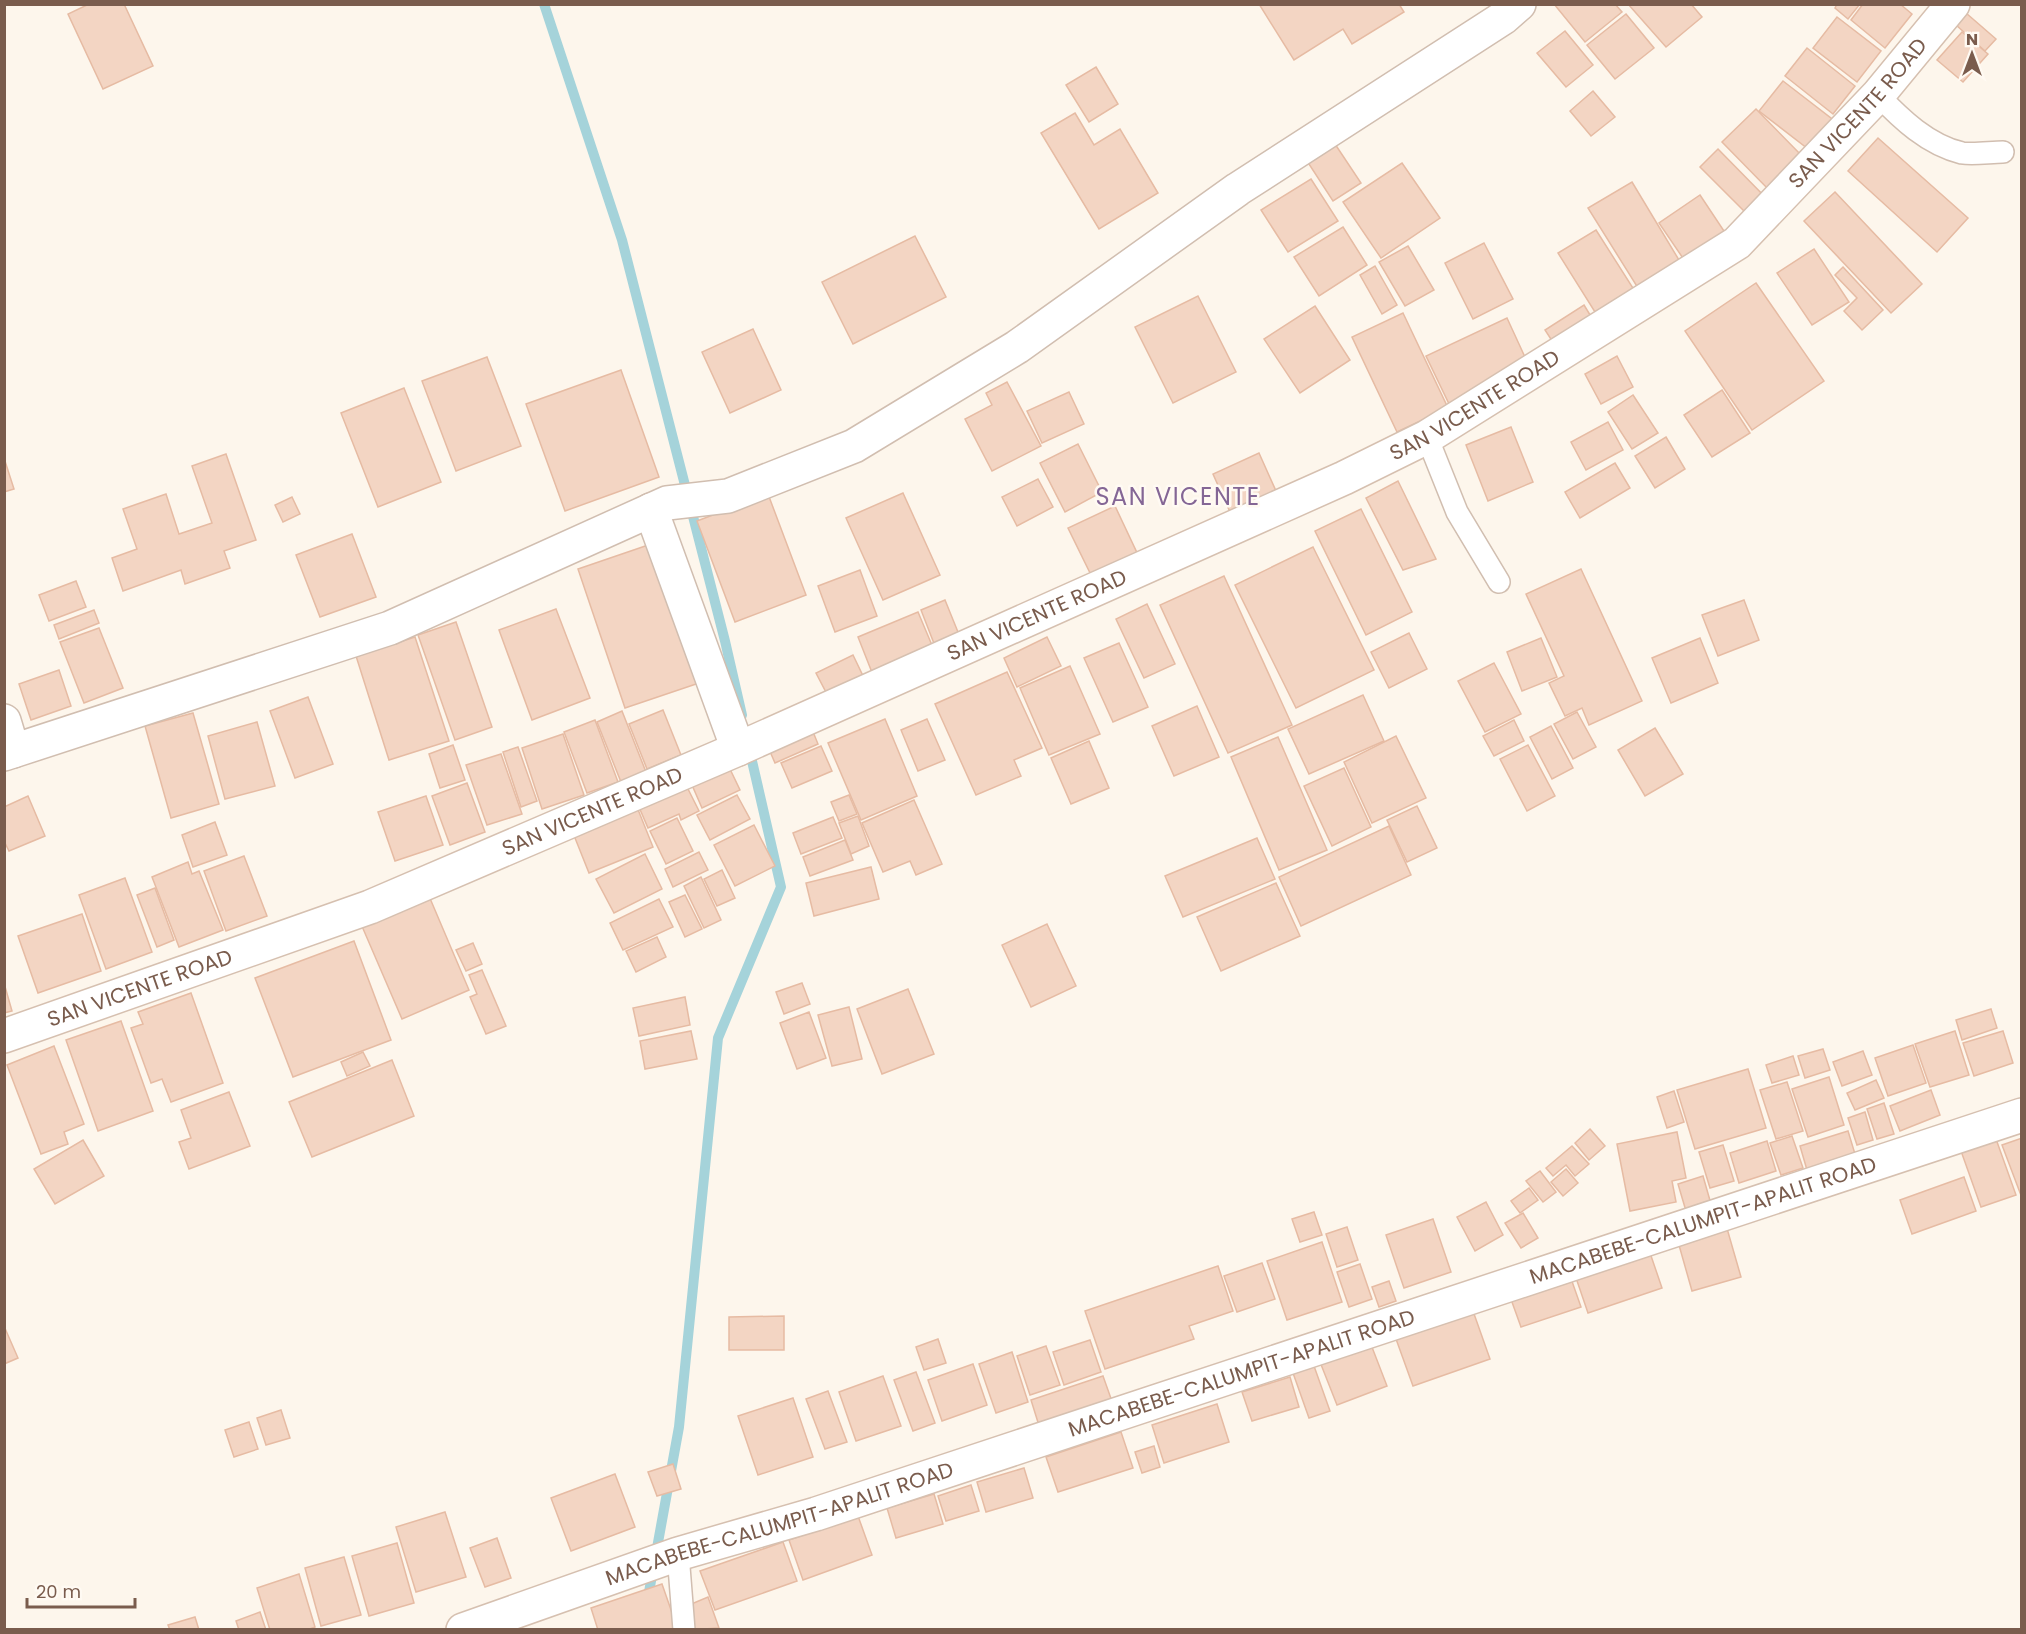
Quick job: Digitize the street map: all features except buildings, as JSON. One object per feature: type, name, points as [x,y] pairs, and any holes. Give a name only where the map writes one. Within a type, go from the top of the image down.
[{"type":"street","name":"SAN VICENTE ROAD","points":[[4,1036],[370,907],[751,744],[1344,478],[1427,437],[1737,243],[1878,95],[1953,4]]},
{"type":"street","points":[[8,742],[390,628],[659,506],[728,496],[854,446],[1017,347],[1238,189],[1505,9]]},
{"type":"street","points":[[659,506],[751,744]]},
{"type":"street","name":"MACABEBE-CALUMPIT-APALIT ROAD","points":[[463,1629],[678,1554],[816,1514],[2022,1115]]},
{"type":"lane","points":[[1878,95],[1905,122],[1936,142],[1962,153],[2003,152]]},
{"type":"lane","points":[[1427,437],[1457,512],[1498,582]]},
{"type":"lane","points":[[678,1554],[684,1629]]},
{"type":"waterway","points":[[544,4],[622,240],[742,715]]},
{"type":"waterway","points":[[647,1603],[679,1427],[718,1038],[781,887],[749,748]]},
{"type":"district","name":"SAN VICENTE","points":[[1178,497]]}]
